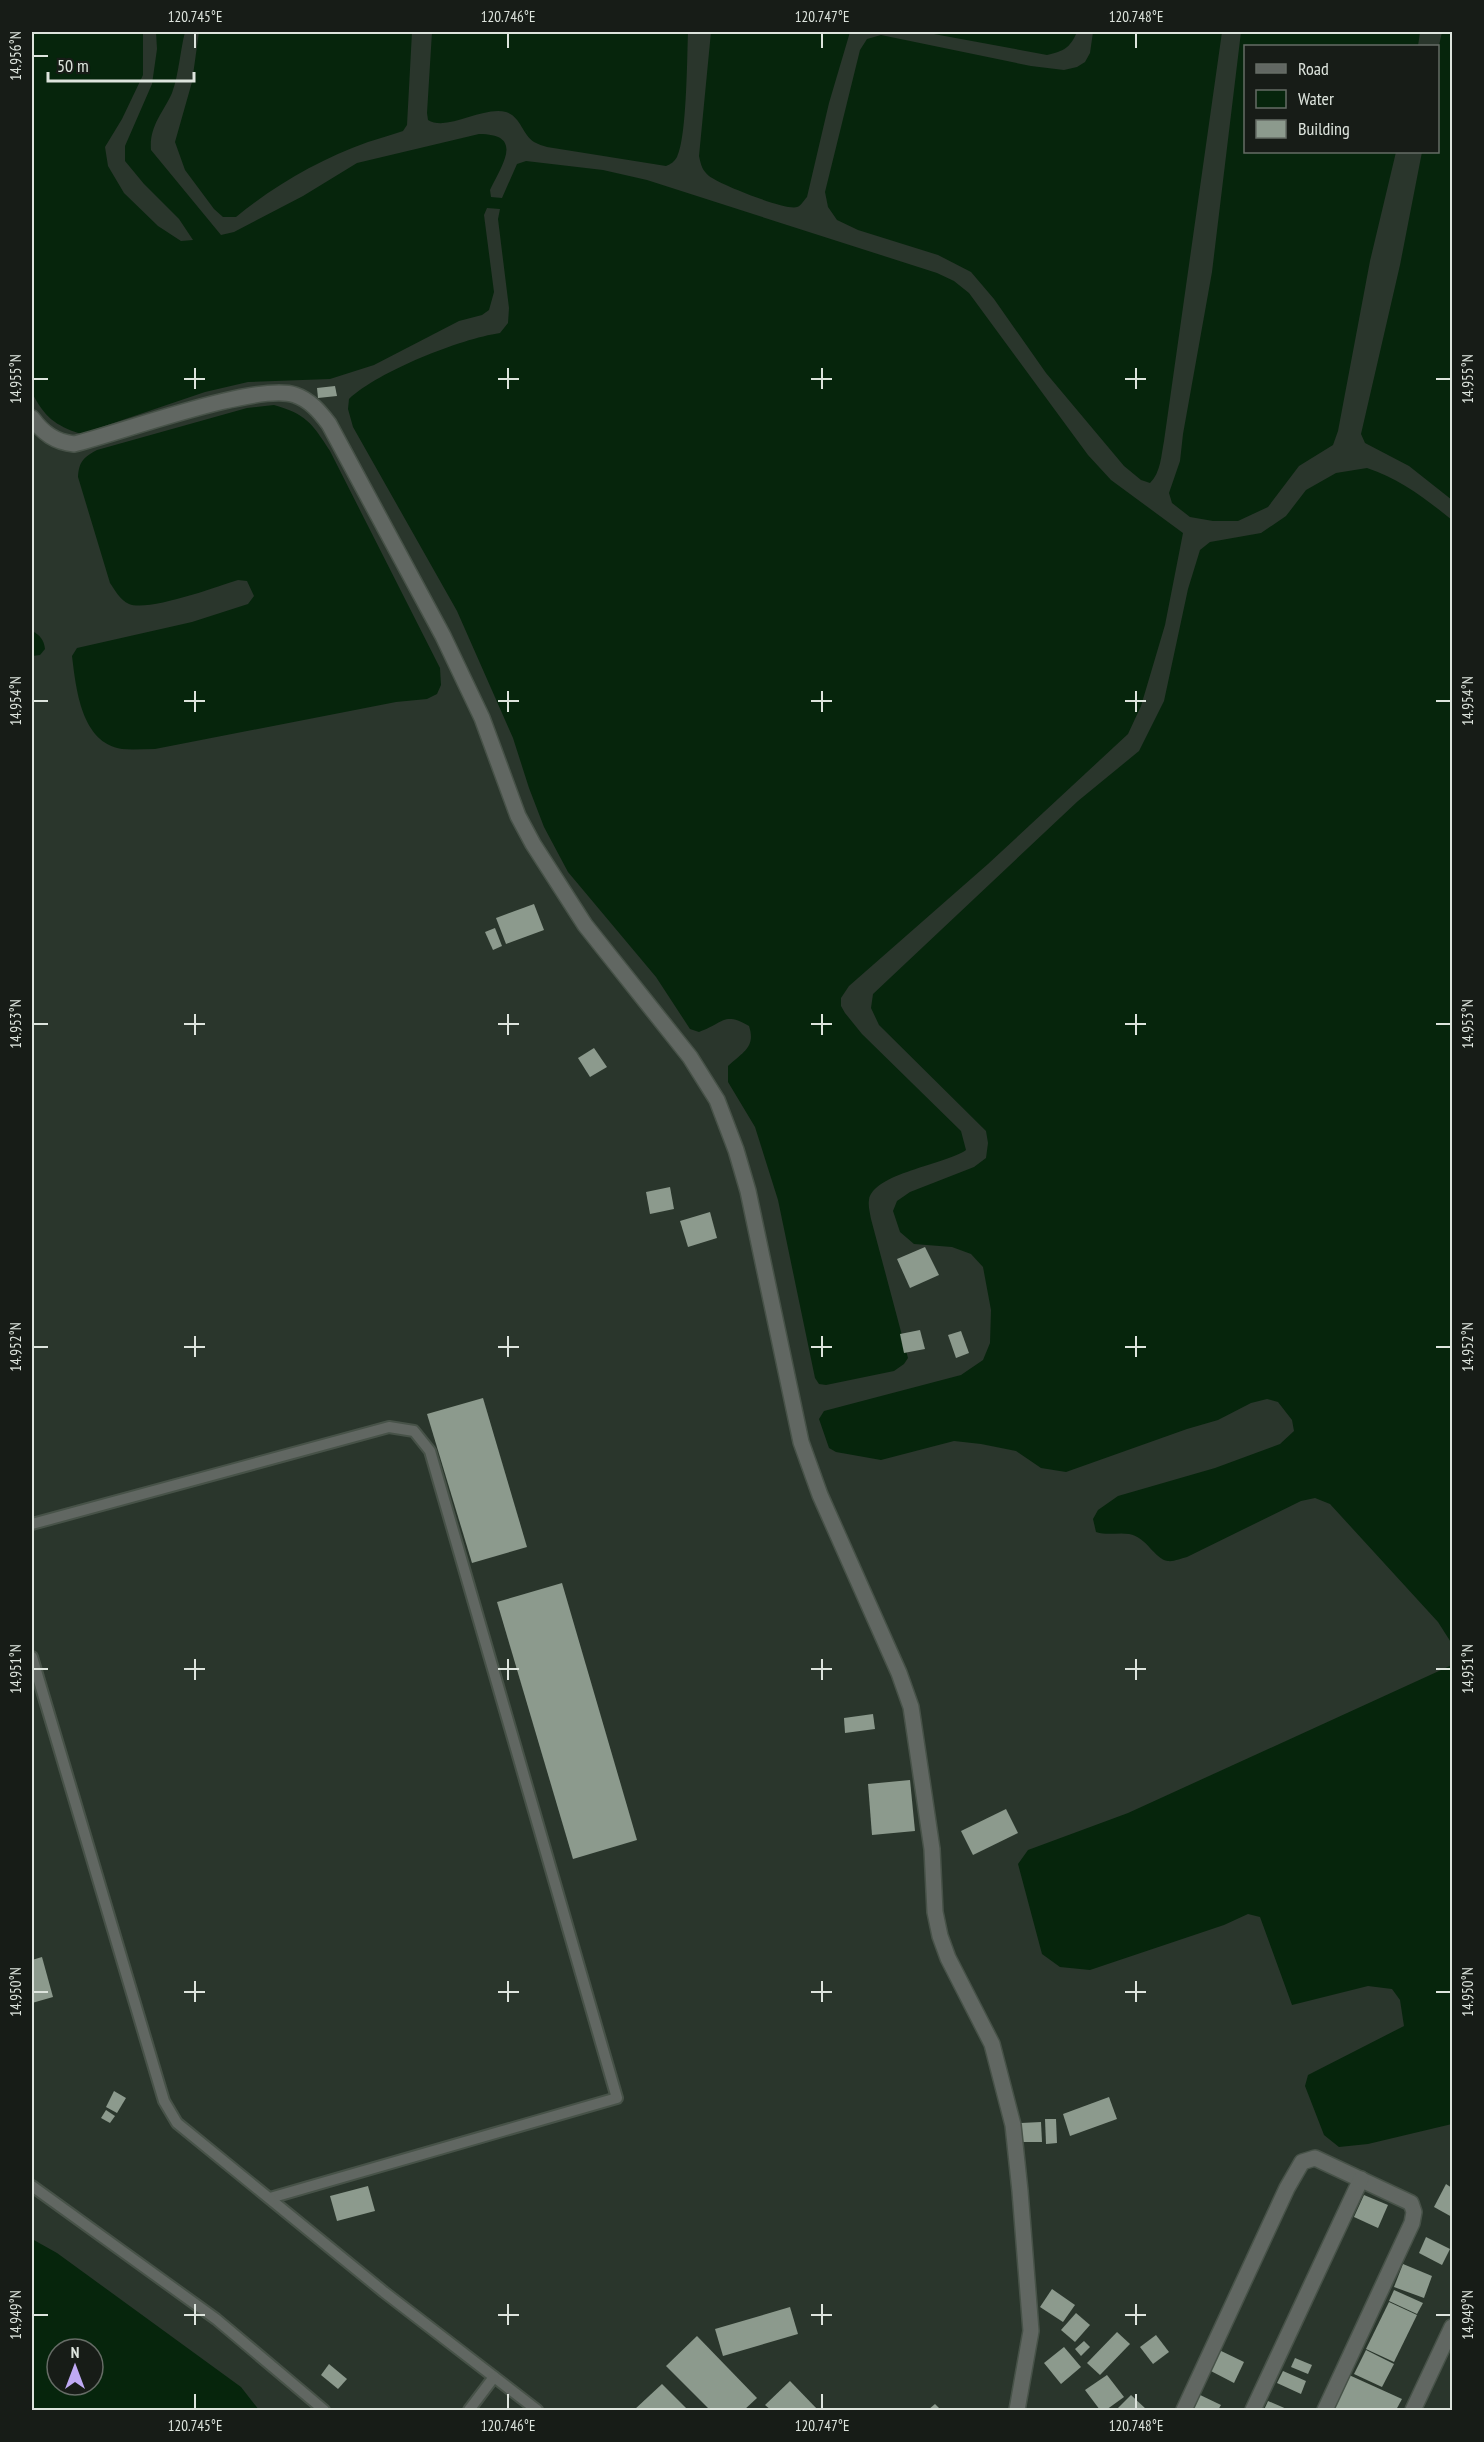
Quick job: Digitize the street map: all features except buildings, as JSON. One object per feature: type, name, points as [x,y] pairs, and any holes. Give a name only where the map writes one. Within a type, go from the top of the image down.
[{"type":"street","points":[[32,418],[46,434],[64,443],[74,444],[230,400],[265,394],[280,392],[294,394],[318,410],[330,424],[443,636],[482,718],[518,816],[533,844],[585,925],[690,1057],[717,1100],[736,1150],[748,1191],[801,1442],[820,1495],[899,1673],[911,1707],[932,1849],[935,1912],[940,1936],[948,1958],[992,2044],[1013,2125],[1031,2331],[1017,2410]]},
{"type":"street","points":[[1184,2410],[1287,2188],[1302,2162],[1315,2158],[1411,2203],[1414,2212],[1412,2223],[1324,2410]]},
{"type":"street","points":[[1253,2410],[1361,2179]]},
{"type":"street","points":[[1413,2410],[1452,2327]]},
{"type":"lane","points":[[32,1524],[389,1427],[414,1431],[430,1451],[617,2098],[270,2198]]},
{"type":"lane","points":[[32,1657],[164,2101],[177,2123],[384,2292],[537,2410]]},
{"type":"lane","points":[[32,2186],[216,2319],[324,2410]]},
{"type":"lane","points":[[469,2410],[494,2378]]},
{"type":"water","points":[[32,32],[143,32],[143,75],[122,119],[105,147],[108,166],[124,193],[158,226],[181,241],[193,240],[179,219],[125,161],[125,146],[152,84],[157,49],[156,32],[185,32],[172,93],[154,127],[151,150],[221,235],[234,232],[303,196],[357,163],[479,134],[493,135],[502,139],[506,145],[504,161],[490,190],[491,197],[502,198],[517,164],[526,161],[603,170],[647,180],[937,273],[954,281],[969,293],[1088,455],[1111,480],[1183,533],[1165,625],[1141,706],[1128,734],[988,864],[849,986],[841,998],[841,1006],[845,1013],[862,1034],[961,1131],[966,1150],[896,1176],[873,1191],[869,1200],[871,1219],[908,1358],[894,1371],[826,1385],[819,1384],[815,1378],[778,1200],[755,1127],[728,1082],[728,1066],[747,1049],[751,1039],[749,1026],[734,1019],[728,1019],[699,1032],[690,1029],[656,977],[568,872],[544,827],[513,738],[457,611],[353,427],[348,409],[349,399],[362,388],[399,367],[443,349],[500,333],[508,323],[509,308],[498,219],[500,209],[487,208],[484,215],[494,292],[489,310],[482,315],[459,321],[374,365],[330,379],[248,382],[205,392],[81,434],[72,431],[51,419],[32,393]]},
{"type":"water","points":[[199,32],[412,32],[407,125],[403,131],[368,142],[315,165],[266,194],[236,217],[223,217],[214,209],[185,170],[175,142],[192,82]]},
{"type":"water","points":[[432,32],[688,32],[685,116],[677,157],[666,166],[547,147],[530,139],[515,118],[506,112],[486,112],[445,123],[428,120]]},
{"type":"water","points":[[711,32],[850,32],[829,103],[807,197],[797,207],[780,205],[738,190],[715,180],[702,167],[699,156]]},
{"type":"water","points":[[923,32],[1077,32],[1066,48],[1047,55]]},
{"type":"water","points":[[1093,32],[1222,32],[1164,441],[1158,469],[1150,483],[1141,480],[1124,466],[1046,373],[994,299],[971,272],[938,255],[858,230],[837,220],[828,207],[825,192],[860,50],[867,39],[881,35],[1031,66],[1064,70],[1077,67],[1085,62],[1090,53]]},
{"type":"water","points":[[1241,32],[1420,32],[1418,45],[1244,45],[1244,153],[1396,153],[1370,261],[1338,431],[1333,445],[1299,466],[1268,507],[1238,521],[1213,521],[1190,517],[1172,503],[1169,493],[1180,461],[1212,272]]},
{"type":"water","points":[[1442,32],[1452,32],[1452,500],[1409,466],[1365,443],[1361,434],[1400,265],[1422,153],[1439,153],[1439,46]]},
{"type":"water","points":[[274,405],[301,416],[318,433],[330,451],[440,668],[441,685],[437,694],[427,699],[396,702],[155,749],[122,749],[108,745],[97,736],[83,712],[72,656],[77,648],[192,622],[248,604],[254,596],[247,581],[238,580],[151,605],[138,606],[126,602],[110,583],[78,477],[81,463],[97,450],[247,408]]},
{"type":"water","points":[[1367,468],[1402,484],[1452,520],[1452,1644],[1438,1622],[1330,1504],[1315,1498],[1301,1501],[1187,1557],[1172,1561],[1163,1559],[1135,1536],[1096,1532],[1093,1519],[1098,1510],[1118,1496],[1215,1468],[1280,1444],[1294,1431],[1292,1420],[1278,1402],[1267,1399],[1251,1403],[1218,1420],[1066,1472],[1041,1468],[1016,1451],[954,1441],[881,1460],[836,1452],[829,1448],[819,1419],[824,1411],[961,1375],[983,1360],[990,1343],[991,1310],[983,1267],[971,1254],[952,1247],[914,1244],[900,1232],[893,1211],[897,1201],[910,1192],[974,1167],[986,1158],[988,1143],[986,1131],[879,1025],[871,1008],[873,994],[1078,801],[1139,751],[1164,701],[1188,589],[1200,550],[1210,542],[1261,533],[1286,516],[1306,490],[1336,473]]},
{"type":"water","points":[[32,631],[44,643],[45,649],[40,655],[32,656]]},
{"type":"water","points":[[1452,1665],[1452,2124],[1368,2144],[1339,2147],[1324,2135],[1305,2086],[1308,2075],[1404,2026],[1400,2000],[1392,1989],[1368,1986],[1292,2005],[1260,1917],[1248,1914],[1224,1925],[1090,1970],[1060,1967],[1042,1954],[1018,1864],[1028,1850],[1128,1813]]},
{"type":"water","points":[[32,2239],[57,2253],[241,2387],[259,2410],[32,2410]]}]
